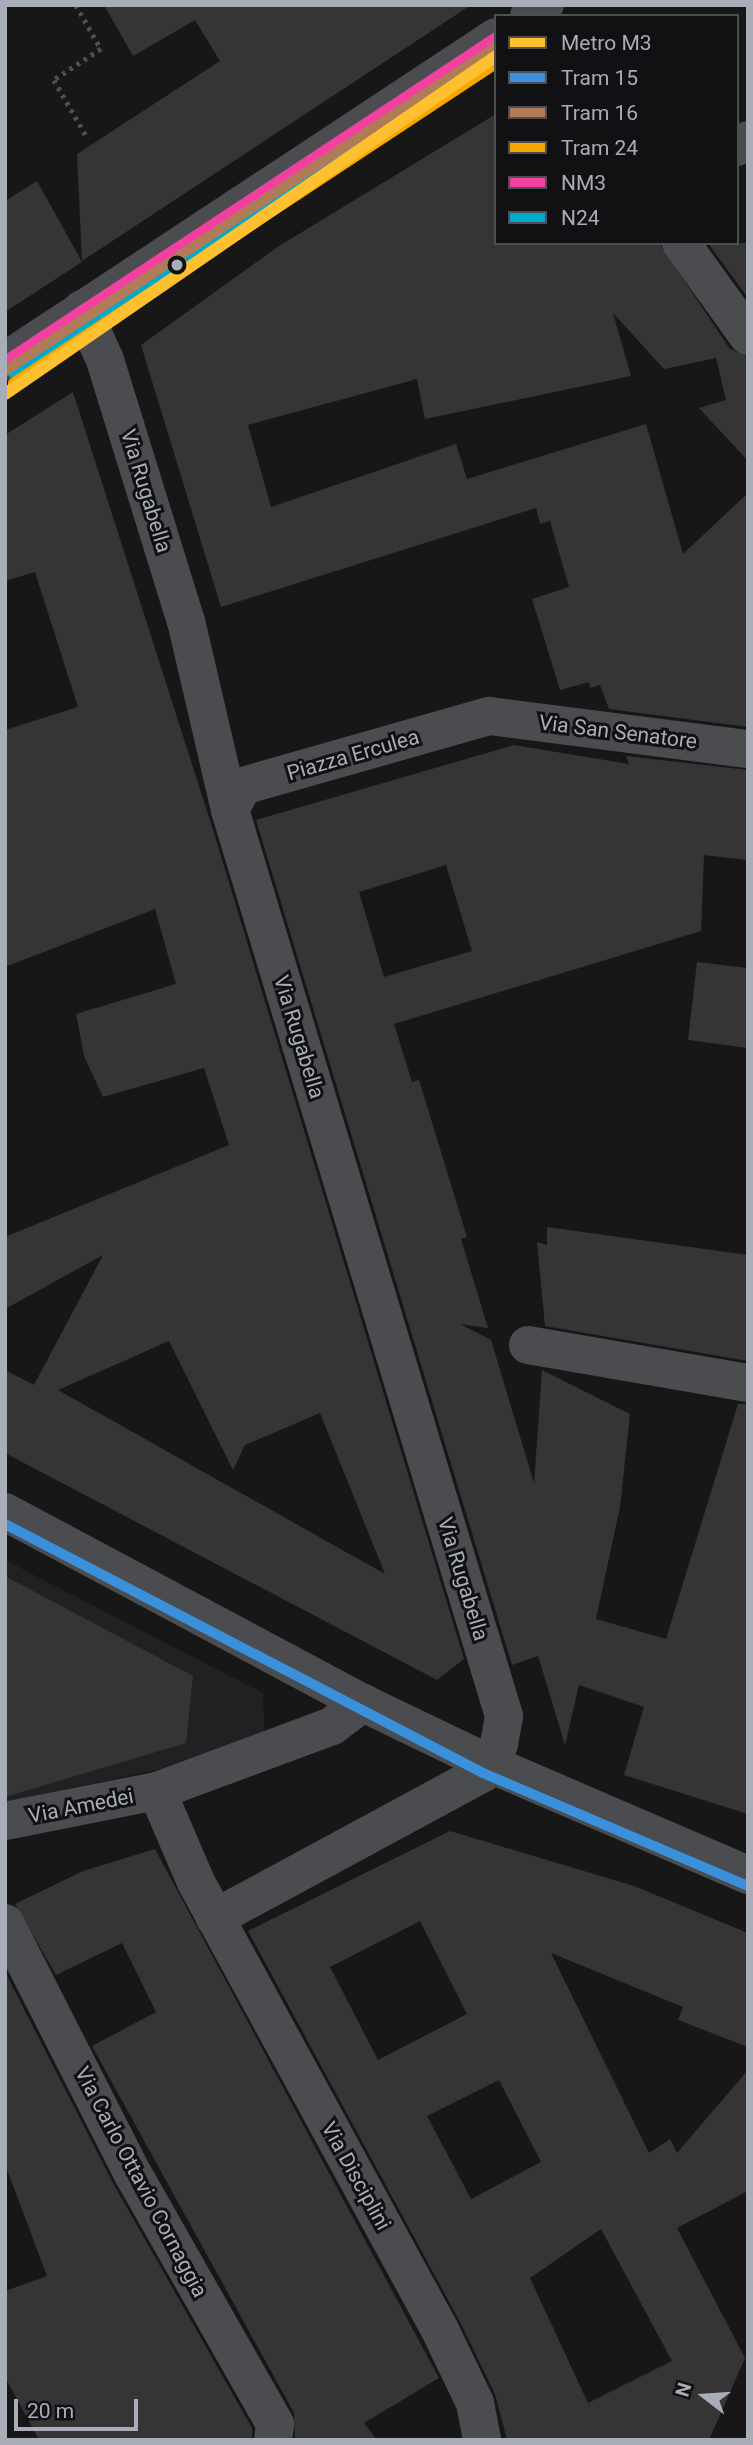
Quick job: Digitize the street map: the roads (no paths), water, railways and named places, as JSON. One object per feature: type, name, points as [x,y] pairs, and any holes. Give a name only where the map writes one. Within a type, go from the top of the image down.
[{"type":"street","points":[[5,361],[494,38]]},
{"type":"street","points":[[682,245],[748,335]]},
{"type":"street","name":"Via Rugabella","points":[[82,309],[105,360],[186,621],[230,810],[504,1716],[490,1764]]},
{"type":"street","name":"Piazza Erculea","points":[[230,810],[243,786],[489,716]]},
{"type":"street","name":"Via San Senatore","points":[[489,716],[748,749]]},
{"type":"street","points":[[528,1345],[748,1382]]},
{"type":"street","points":[[5,1512],[363,1703],[490,1764],[748,1875]]},
{"type":"street","name":"Via Amedei","points":[[5,1821],[157,1791],[332,1726],[363,1703]]},
{"type":"street","points":[[215,1919],[450,1793],[490,1764]]},
{"type":"street","name":"Via Disciplini","points":[[157,1791],[215,1919],[440,2330],[475,2403],[482,2440]]},
{"type":"street","name":"Via Carlo Ottavio Cornaggia","points":[[5,1923],[133,2174],[275,2424],[273,2440]]},
{"type":"metro line","name":"M3","points":[[5,394],[494,57]]},
{"type":"tram line","name":"16","points":[[5,371],[494,48]]},
{"type":"tram line","name":"24","points":[[13,383],[494,65]]},
{"type":"tram line","name":"15","points":[[5,1524],[483,1773],[748,1886]]}]
